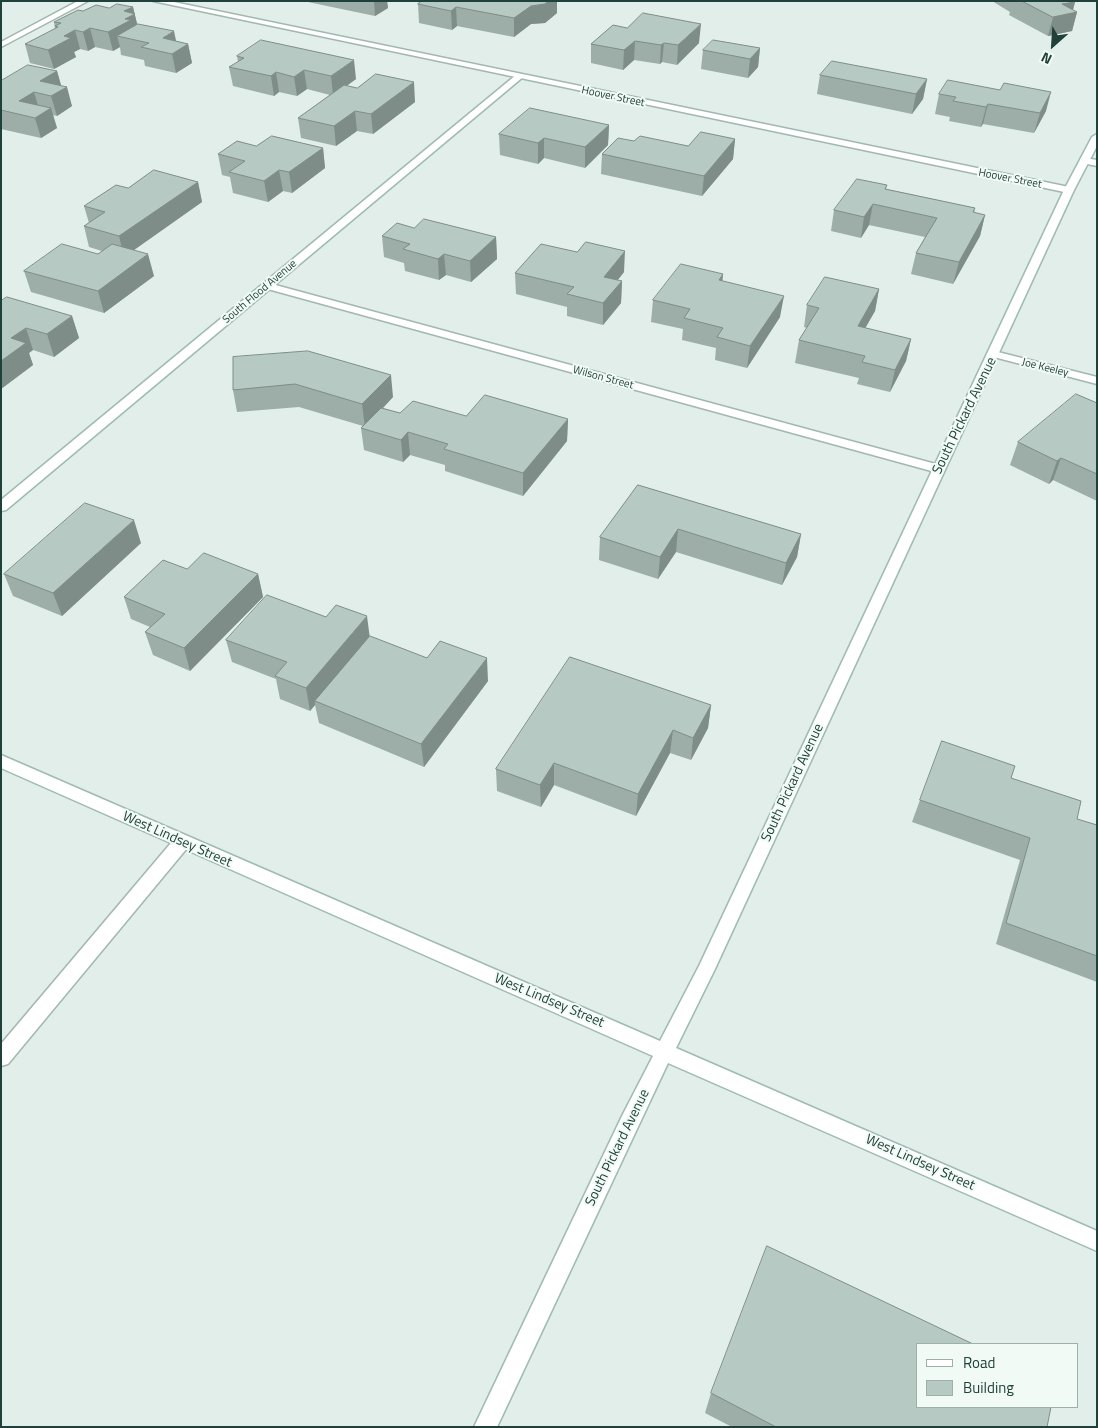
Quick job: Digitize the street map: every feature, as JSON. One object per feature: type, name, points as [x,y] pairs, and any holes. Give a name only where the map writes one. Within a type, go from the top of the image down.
[{"type":"street","points":[[1,45],[84,1]]},
{"type":"street","name":"Hoover Street","points":[[157,1],[1069,190]]},
{"type":"street","name":"South Flood Avenue","points":[[1,507],[519,77]]},
{"type":"street","name":"South Pickard Avenue","points":[[485,1427],[626,1129],[705,971],[1069,190],[1091,162],[1097,137]]},
{"type":"street","name":"Wilson Street","points":[[268,286],[939,470]]},
{"type":"street","name":"Joe Keeley","points":[[994,354],[1097,381]]},
{"type":"street","name":"West Lindsey Street","points":[[1,761],[182,842],[1097,1241]]},
{"type":"street","points":[[1,1058],[182,842]]},
{"type":"building","points":[[422,1],[548,1],[545,4],[531,6],[514,18],[456,7],[451,11],[418,4]]},
{"type":"building","points":[[1022,1],[1075,1],[1062,4],[1077,12],[1053,17]]},
{"type":"building","points":[[117,4],[133,7],[124,11],[135,14],[125,19],[131,20],[108,32],[90,28],[83,32],[75,30],[64,36],[71,38],[48,50],[25,44],[58,27],[55,26],[61,23],[54,22],[78,10],[83,11],[96,5],[109,8]]},
{"type":"building","points":[[643,13],[701,24],[678,45],[664,43],[661,45],[635,41],[624,50],[591,44],[613,25],[627,28]]},
{"type":"building","points":[[138,24],[174,31],[163,38],[188,44],[172,54],[141,47],[149,43],[117,36]]},
{"type":"building","points":[[261,40],[354,60],[331,76],[304,70],[294,77],[276,72],[271,76],[229,67],[244,58],[237,56]]},
{"type":"building","points":[[713,40],[760,48],[750,59],[703,50]]},
{"type":"building","points":[[832,61],[927,79],[916,94],[820,75]]},
{"type":"building","points":[[28,65],[57,71],[40,81],[67,87],[51,96],[34,92],[19,101],[51,108],[35,118],[1,110],[1,81]]},
{"type":"building","points":[[376,74],[414,82],[371,114],[355,111],[334,126],[298,118],[344,85],[357,88]]},
{"type":"building","points":[[948,80],[1000,90],[1004,83],[1051,92],[1040,113],[988,104],[986,107],[953,101],[956,97],[939,94]]},
{"type":"building","points":[[530,108],[609,125],[585,147],[544,138],[538,143],[499,134]]},
{"type":"building","points":[[701,132],[735,139],[704,176],[602,154],[618,138],[634,141],[640,136],[688,146]]},
{"type":"building","points":[[272,136],[323,148],[289,172],[279,170],[264,181],[229,172],[245,161],[218,154],[237,141],[256,146]]},
{"type":"building","points":[[154,170],[198,182],[119,236],[84,226],[105,212],[84,206],[116,185],[128,188]]},
{"type":"building","points":[[857,179],[887,185],[885,189],[975,208],[973,212],[985,215],[959,262],[916,253],[937,218],[873,204],[864,217],[834,210]]},
{"type":"building","points":[[424,219],[496,237],[470,261],[444,254],[438,259],[403,249],[410,244],[382,236],[397,223],[414,228]]},
{"type":"building","points":[[586,242],[625,251],[604,277],[622,281],[603,303],[567,294],[574,287],[515,273],[541,244],[577,252]]},
{"type":"building","points":[[62,244],[98,254],[112,244],[148,254],[98,291],[24,271]]},
{"type":"building","points":[[681,264],[723,274],[719,280],[784,296],[750,346],[717,337],[723,328],[684,318],[690,309],[653,300]]},
{"type":"building","points":[[825,277],[879,289],[858,326],[911,339],[895,370],[862,362],[865,356],[799,340],[819,308],[807,305]]},
{"type":"building","points":[[7,297],[72,316],[47,334],[26,328],[11,338],[26,343],[1,361],[1,301]]},
{"type":"building","points":[[308,351],[391,375],[362,404],[295,384],[233,390],[233,357]]},
{"type":"building","points":[[1076,394],[1097,403],[1097,474],[1061,458],[1057,461],[1018,442]]},
{"type":"building","points":[[485,395],[568,419],[523,473],[444,449],[448,444],[408,432],[401,440],[361,428],[381,408],[400,413],[413,401],[466,416]]},
{"type":"building","points":[[638,485],[801,534],[786,563],[678,529],[660,557],[600,537]]},
{"type":"building","points":[[85,503],[134,520],[53,593],[4,574]]},
{"type":"building","points":[[204,553],[258,574],[184,648],[145,632],[165,614],[124,597],[163,560],[187,569]]},
{"type":"building","points":[[267,595],[326,617],[336,605],[367,616],[306,688],[275,676],[287,662],[226,640]]},
{"type":"building","points":[[370,636],[427,658],[440,641],[487,658],[421,744],[315,701]]},
{"type":"building","points":[[570,657],[711,705],[693,738],[673,730],[638,794],[554,763],[540,785],[496,769]]},
{"type":"building","points":[[942,741],[1015,766],[1011,778],[1081,801],[1077,819],[1097,825],[1097,956],[1006,923],[1030,838],[920,800]]},
{"type":"building","points":[[767,1246],[971,1343],[916,1343],[916,1408],[1051,1408],[1047,1427],[776,1427],[711,1393]]}]
